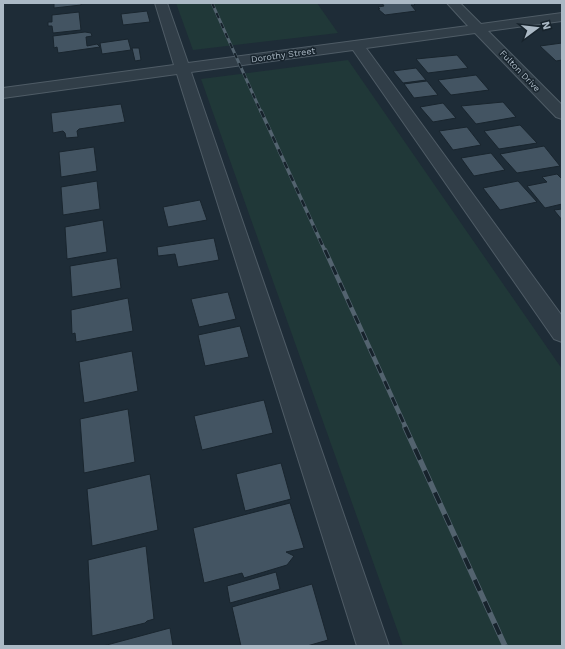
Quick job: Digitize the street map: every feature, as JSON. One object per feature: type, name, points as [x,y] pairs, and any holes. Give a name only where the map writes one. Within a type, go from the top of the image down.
[{"type":"street","points":[[161,3],[373,646]]},
{"type":"street","name":"Fulton Drive","points":[[453,3],[559,107]]},
{"type":"street","name":"Dorothy Street","points":[[3,93],[562,17]]},
{"type":"street","points":[[357,45],[562,333]]},
{"type":"green space","points":[[176,3],[317,3],[338,33],[193,50]]},
{"type":"green space","points":[[348,60],[562,369],[562,646],[403,646],[201,79]]},
{"type":"building","points":[[54,3],[81,3],[81,5],[54,8]]},
{"type":"building","points":[[382,3],[413,3],[415,5],[411,5],[416,11],[385,15],[378,9],[380,9],[378,7],[384,6]]},
{"type":"building","points":[[147,11],[150,22],[123,25],[121,14]]},
{"type":"building","points":[[79,12],[81,30],[53,33],[52,26],[48,26],[48,22],[52,22],[52,15]]},
{"type":"building","points":[[85,32],[91,33],[92,36],[86,37],[87,46],[97,44],[100,47],[58,53],[57,47],[54,48],[53,36]]},
{"type":"building","points":[[128,39],[131,50],[102,54],[100,43]]},
{"type":"building","points":[[562,43],[562,60],[556,61],[540,46]]},
{"type":"building","points":[[132,48],[139,48],[141,60],[135,61]]},
{"type":"building","points":[[457,55],[468,68],[428,73],[416,59]]},
{"type":"building","points":[[416,68],[426,80],[403,83],[393,71]]},
{"type":"building","points":[[476,75],[489,90],[451,95],[438,80]]},
{"type":"building","points":[[427,81],[438,95],[414,98],[404,84]]},
{"type":"building","points":[[503,102],[516,117],[476,124],[461,106]]},
{"type":"building","points":[[443,103],[456,118],[433,122],[420,107]]},
{"type":"building","points":[[121,104],[125,122],[79,129],[77,131],[78,137],[66,138],[63,131],[53,133],[51,113]]},
{"type":"building","points":[[520,125],[537,143],[499,149],[484,131]]},
{"type":"building","points":[[467,127],[481,145],[453,150],[439,131]]},
{"type":"building","points":[[544,146],[560,166],[517,173],[500,154]]},
{"type":"building","points":[[94,147],[97,171],[61,177],[59,152]]},
{"type":"building","points":[[491,153],[505,170],[474,176],[461,158]]},
{"type":"building","points":[[557,174],[562,179],[562,204],[545,208],[527,186],[547,182],[542,177]]},
{"type":"building","points":[[97,181],[100,209],[63,215],[61,187]]},
{"type":"building","points":[[518,181],[537,202],[500,210],[483,188]]},
{"type":"building","points":[[200,200],[207,220],[168,227],[163,207]]},
{"type":"building","points":[[562,209],[562,220],[554,210]]},
{"type":"building","points":[[103,220],[107,252],[67,259],[65,227]]},
{"type":"building","points":[[214,238],[219,260],[178,267],[175,254],[158,256],[157,247]]},
{"type":"building","points":[[117,258],[121,288],[72,297],[70,266]]},
{"type":"building","points":[[228,292],[236,319],[199,327],[191,299]]},
{"type":"building","points":[[128,298],[133,331],[76,342],[75,333],[72,334],[71,310]]},
{"type":"building","points":[[240,326],[249,357],[205,366],[198,335]]},
{"type":"building","points":[[132,351],[138,391],[84,403],[79,362]]},
{"type":"building","points":[[264,400],[273,433],[202,450],[194,416]]},
{"type":"building","points":[[128,409],[135,462],[84,473],[80,419]]},
{"type":"building","points":[[281,463],[291,499],[245,511],[236,474]]},
{"type":"building","points":[[150,474],[158,530],[92,546],[87,489]]},
{"type":"building","points":[[290,503],[304,548],[286,552],[294,556],[287,565],[244,578],[242,573],[204,583],[193,528]]},
{"type":"building","points":[[146,546],[154,619],[145,623],[92,636],[88,560]]},
{"type":"building","points":[[276,572],[280,589],[230,603],[227,586]]},
{"type":"building","points":[[312,584],[328,640],[307,646],[241,646],[232,607]]},
{"type":"building","points":[[170,628],[173,646],[103,646]]},
{"type":"railway","points":[[212,3],[261,112]]},
{"type":"railway","points":[[261,111],[325,251]]},
{"type":"railway","points":[[325,250],[406,428]]},
{"type":"railway","points":[[405,427],[505,646]]}]
